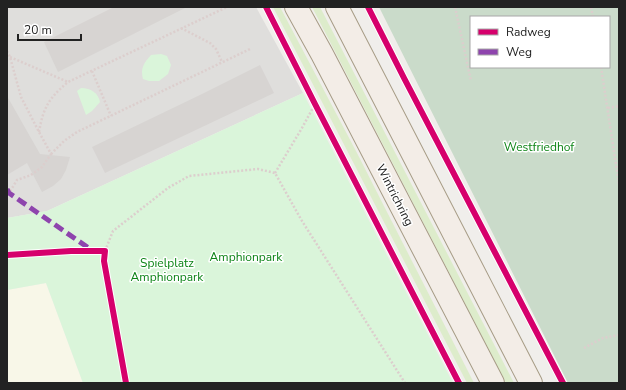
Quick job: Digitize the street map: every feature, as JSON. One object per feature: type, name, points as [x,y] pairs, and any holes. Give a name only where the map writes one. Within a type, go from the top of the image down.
[{"type":"main road","name":"Wintrichring","points":[[296,7],[322,54],[492,383]]},
{"type":"main road","points":[[338,7],[531,383]]},
{"type":"path","points":[[39,132],[41,119],[46,107],[55,93],[68,82],[227,7]]},
{"type":"path","points":[[455,7],[471,81]]},
{"type":"path","points":[[181,28],[210,43],[216,49],[222,62]]},
{"type":"path","points":[[9,193],[17,180],[31,175],[42,167],[51,154],[64,141],[77,132],[250,49]]},
{"type":"path","points":[[7,51],[22,97],[51,154]]},
{"type":"path","points":[[10,57],[68,82]]},
{"type":"path","points":[[601,68],[619,184]]},
{"type":"path","points":[[92,71],[111,116]]},
{"type":"path","points":[[275,173],[315,104]]},
{"type":"path","points":[[608,108],[619,106]]},
{"type":"path","points":[[104,251],[113,231],[168,188],[189,176],[258,169],[275,173],[302,221],[405,383]]},
{"type":"path","points":[[584,348],[603,338],[619,335]]},
{"type":"shaded area","points":[[7,7],[256,7],[303,93],[47,211],[7,218]]},
{"type":"shaded area","points":[[46,283],[83,383],[7,383],[7,290]]},
{"type":"green space","points":[[273,7],[280,7],[357,153],[474,383],[467,383]]},
{"type":"green space","points":[[312,7],[320,7],[514,383],[506,383]]},
{"type":"green space","name":"Westfriedhof","points":[[379,7],[619,7],[619,383],[568,383]]},
{"type":"green space","points":[[161,54],[167,56],[171,65],[168,74],[159,81],[149,81],[143,79],[142,69],[146,61],[151,55]]},
{"type":"green space","points":[[81,88],[94,92],[98,96],[100,102],[86,115],[77,91]]},
{"type":"green space","name":"Amphionpark","points":[[303,93],[453,383],[83,383],[46,283],[7,290],[7,218],[47,211]]},
{"type":"building","points":[[114,7],[187,7],[58,72],[44,42]]},
{"type":"building","points":[[260,65],[274,93],[105,173],[92,147]]},
{"type":"building","points":[[7,96],[40,154],[70,157],[66,170],[61,179],[53,186],[42,192],[27,163],[7,175]]},
{"type":"marked path","points":[[7,189],[9,193],[93,251]]},
{"type":"cycle path","points":[[266,7],[459,383]]},
{"type":"cycle path","points":[[368,7],[563,383]]},
{"type":"cycle path","points":[[7,255],[71,251],[105,251],[104,261],[126,383]]},
{"type":"park label","name":"Spielplatz Amphionpark","points":[[167,270]]}]
